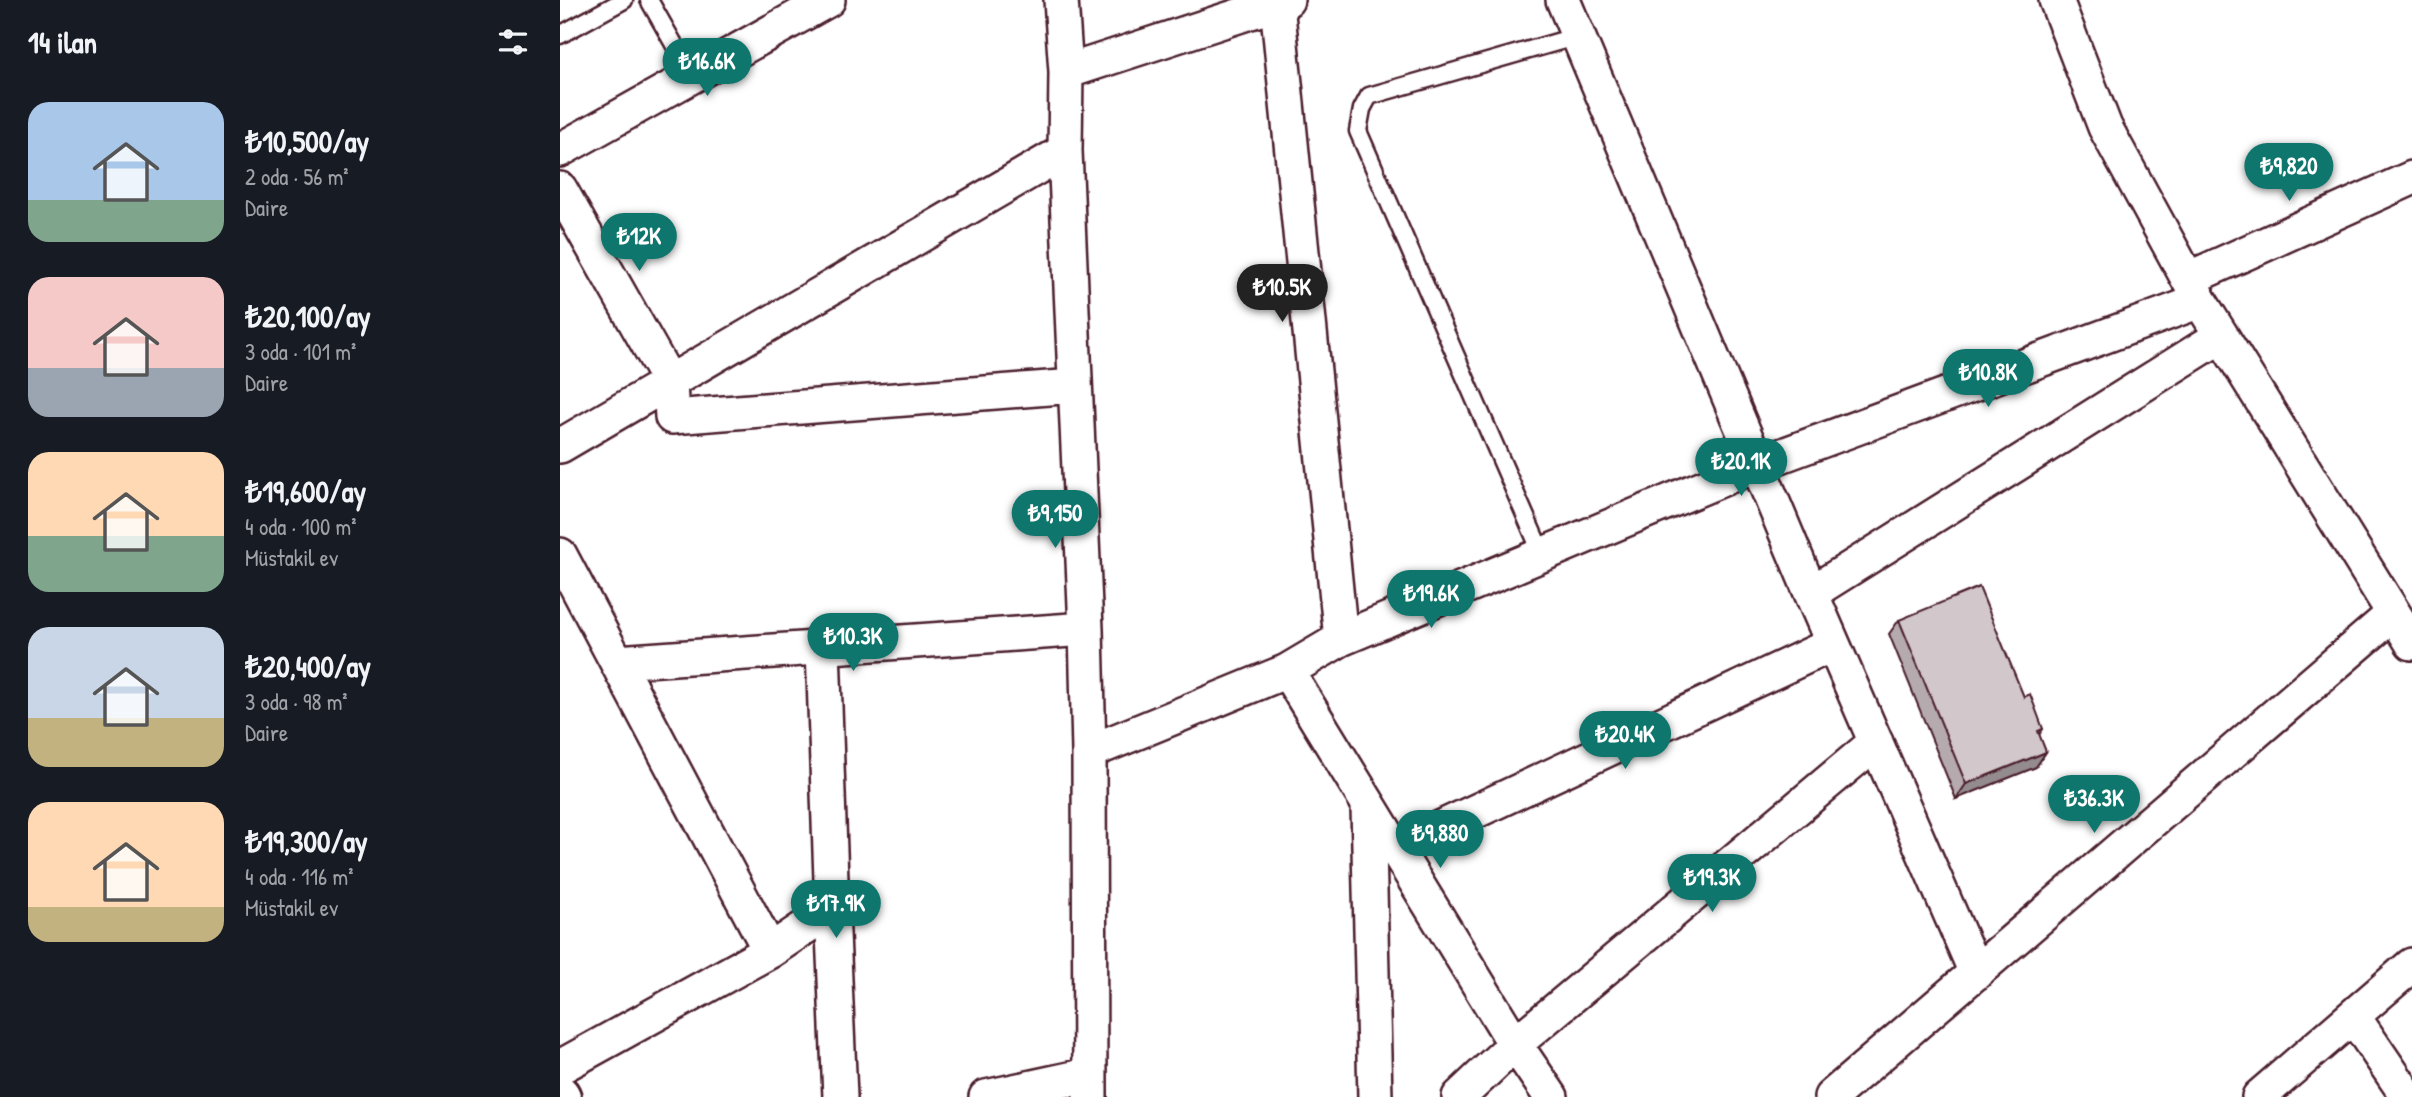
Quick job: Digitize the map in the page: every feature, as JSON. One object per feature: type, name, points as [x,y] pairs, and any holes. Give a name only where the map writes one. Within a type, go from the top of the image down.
[{"type":"street","points":[[560,150],[828,0]]},
{"type":"street","points":[[986,1097],[1089,1086],[1089,752],[1086,629],[1065,151],[1066,72],[1061,0]]},
{"type":"street","points":[[1563,0],[1756,465],[1976,973]]},
{"type":"street","points":[[2056,0],[2105,127],[2194,290],[2412,643]]},
{"type":"street","points":[[1066,72],[1282,2],[1341,639]]},
{"type":"street","points":[[560,446],[1065,151]]},
{"type":"street","points":[[1089,752],[1287,671],[1341,639],[1542,554],[1756,465],[2194,290],[2409,185]]},
{"type":"street","points":[[560,189],[670,383],[672,417],[1075,386]]},
{"type":"street","points":[[1811,593],[2221,336]]},
{"type":"street","points":[[560,555],[769,951]]},
{"type":"street","points":[[1832,1097],[2393,614]]},
{"type":"street","points":[[617,663],[1086,629]]},
{"type":"street","points":[[1395,849],[1833,644]]},
{"type":"street","points":[[823,648],[840,1097]]},
{"type":"street","points":[[1287,671],[1514,1044],[1551,1097]]},
{"type":"street","points":[[1459,1097],[1514,1044],[1876,742]]},
{"type":"street","points":[[1368,803],[1375,1097]]},
{"type":"street","points":[[560,1067],[769,951],[832,909]]},
{"type":"street","points":[[2259,1097],[2412,965]]},
{"type":"street","points":[[2353,1016],[2408,1097]]},
{"type":"lane","points":[[560,35],[624,0]]},
{"type":"lane","points":[[649,0],[692,76]]},
{"type":"lane","points":[[1542,554],[1358,131],[1359,120],[1369,96],[1578,36]]},
{"type":"building","points":[[1979,587],[2024,697],[2030,694],[2043,729],[2038,731],[2046,752],[1966,784],[1899,620]]}]
